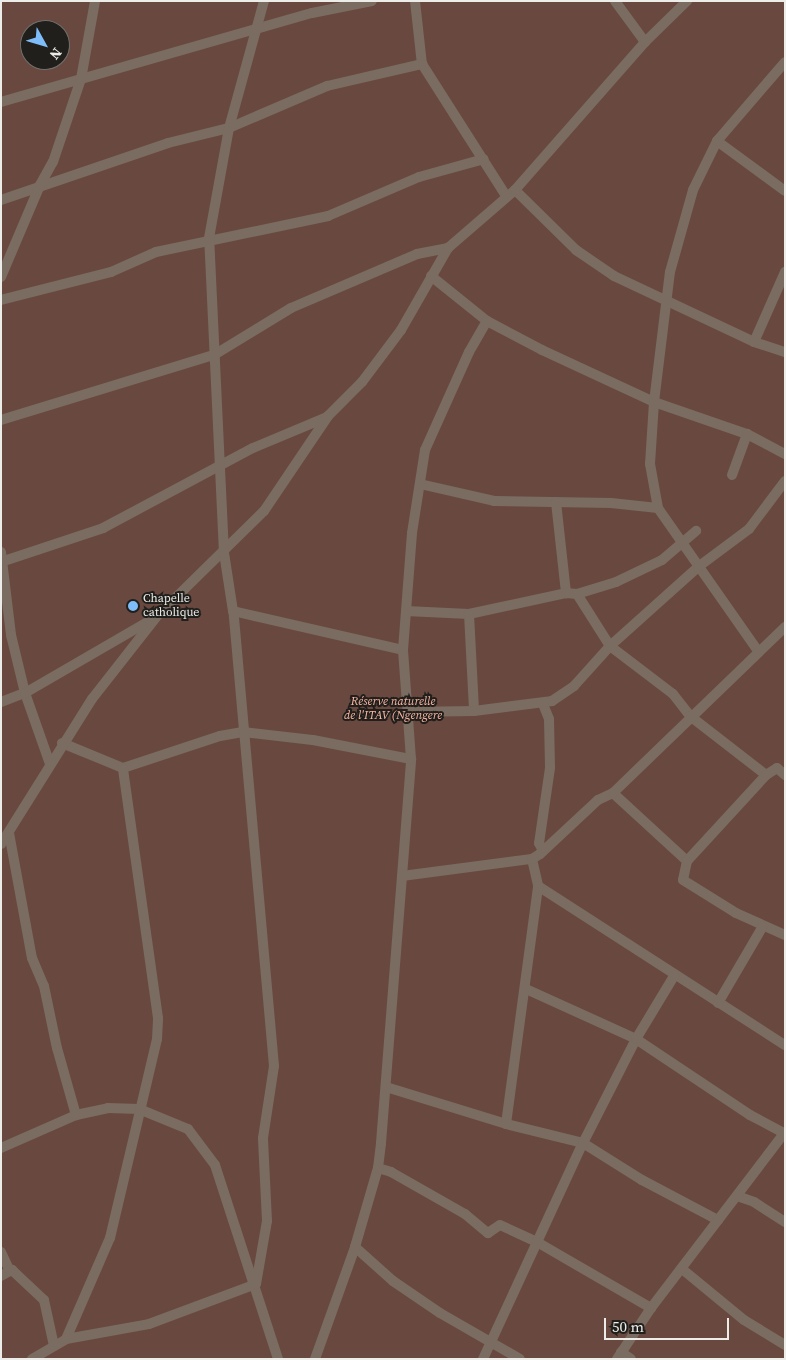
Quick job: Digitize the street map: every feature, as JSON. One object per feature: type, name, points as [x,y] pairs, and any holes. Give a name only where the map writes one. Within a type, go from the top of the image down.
[{"type":"street","points":[[1,277],[40,185],[53,162],[81,79],[95,1]]},
{"type":"street","points":[[256,1284],[267,1221],[263,1138],[274,1066],[233,611],[224,553],[218,468],[209,238],[229,128],[264,1]]},
{"type":"street","points":[[1,102],[312,13],[372,1]]},
{"type":"street","points":[[415,1],[422,64],[484,159],[511,193],[594,264],[754,342],[785,352]]},
{"type":"street","points":[[614,1],[644,42]]},
{"type":"street","points":[[1,844],[62,743],[157,616],[224,553],[264,511],[328,416],[362,382],[401,330],[448,248],[511,193],[644,42],[687,1]]},
{"type":"street","points":[[758,651],[681,544],[658,508],[650,464],[654,402],[666,298],[675,250],[693,190],[717,141],[785,62]]},
{"type":"street","points":[[1,200],[40,185],[168,143],[229,128],[327,86],[422,64]]},
{"type":"street","points":[[717,141],[785,191]]},
{"type":"street","points":[[1,300],[112,272],[156,252],[209,238],[328,216],[419,178],[484,159]]},
{"type":"street","points":[[1,420],[214,355],[291,308],[417,254],[448,248]]},
{"type":"street","points":[[754,342],[785,272]]},
{"type":"street","points":[[431,276],[487,320],[654,402],[747,434],[785,454]]},
{"type":"street","points":[[315,1359],[355,1247],[378,1168],[411,759],[406,712],[403,650],[412,533],[425,450],[452,396],[469,352],[487,320]]},
{"type":"street","points":[[50,764],[25,693],[11,635],[2,558],[103,528],[218,468],[328,416]]},
{"type":"street","points":[[732,476],[747,434]]},
{"type":"street","points":[[406,712],[474,711],[543,704],[574,686],[610,646],[698,567],[749,529],[785,481]]},
{"type":"street","points":[[420,484],[494,501],[556,502],[658,508]]},
{"type":"street","points":[[556,502],[566,593]]},
{"type":"street","points":[[406,611],[470,614],[566,593],[577,594],[624,578],[662,560],[696,531]]},
{"type":"street","points":[[577,594],[610,646],[673,694],[690,716],[766,775]]},
{"type":"street","points":[[233,611],[403,650]]},
{"type":"street","points":[[470,614],[474,711]]},
{"type":"street","points":[[1,702],[25,693],[157,616]]},
{"type":"street","points":[[402,876],[532,859],[598,800],[613,793],[690,716],[785,627]]},
{"type":"street","points":[[543,704],[549,719],[550,768],[539,843],[543,851]]},
{"type":"street","points":[[62,743],[123,768],[220,736],[243,732],[313,740],[411,759]]},
{"type":"street","points":[[66,1339],[110,1238],[140,1109],[150,1075],[158,1018],[123,768]]},
{"type":"street","points":[[785,775],[777,768],[766,775],[687,861],[683,880],[763,926],[785,935]]},
{"type":"street","points":[[613,793],[687,861]]},
{"type":"street","points":[[9,833],[32,958],[44,986],[57,1048],[76,1115]]},
{"type":"street","points":[[506,1124],[526,989],[538,886],[532,859]]},
{"type":"street","points":[[538,886],[674,976],[785,1045]]},
{"type":"street","points":[[718,1003],[763,926]]},
{"type":"street","points":[[482,1359],[583,1143],[636,1039],[674,976]]},
{"type":"street","points":[[526,989],[636,1039],[750,1115],[785,1133],[651,1308],[619,1355],[631,1359]]},
{"type":"street","points":[[386,1087],[506,1124],[583,1143],[642,1180],[718,1220]]},
{"type":"street","points":[[1,1148],[76,1115],[108,1108],[140,1109],[188,1129],[215,1166],[256,1284],[270,1340],[278,1359]]},
{"type":"street","points":[[378,1168],[392,1172],[464,1214],[488,1233],[500,1225],[537,1242],[651,1308]]},
{"type":"street","points":[[737,1196],[754,1202],[785,1222]]},
{"type":"street","points":[[355,1247],[393,1281],[490,1343],[520,1359]]},
{"type":"street","points":[[1,1252],[5,1274],[44,1300],[54,1346]]},
{"type":"street","points":[[682,1268],[744,1320],[785,1345]]},
{"type":"street","points":[[32,1359],[66,1339],[149,1324],[256,1284]]},
{"type":"green space","name":"Réserve naturelle de l'ITAV (Ngengere","points":[[1,1],[785,1],[785,1359],[1,1359]]},
{"type":"place","name":"Chapelle catholique","points":[[133,606]]}]
